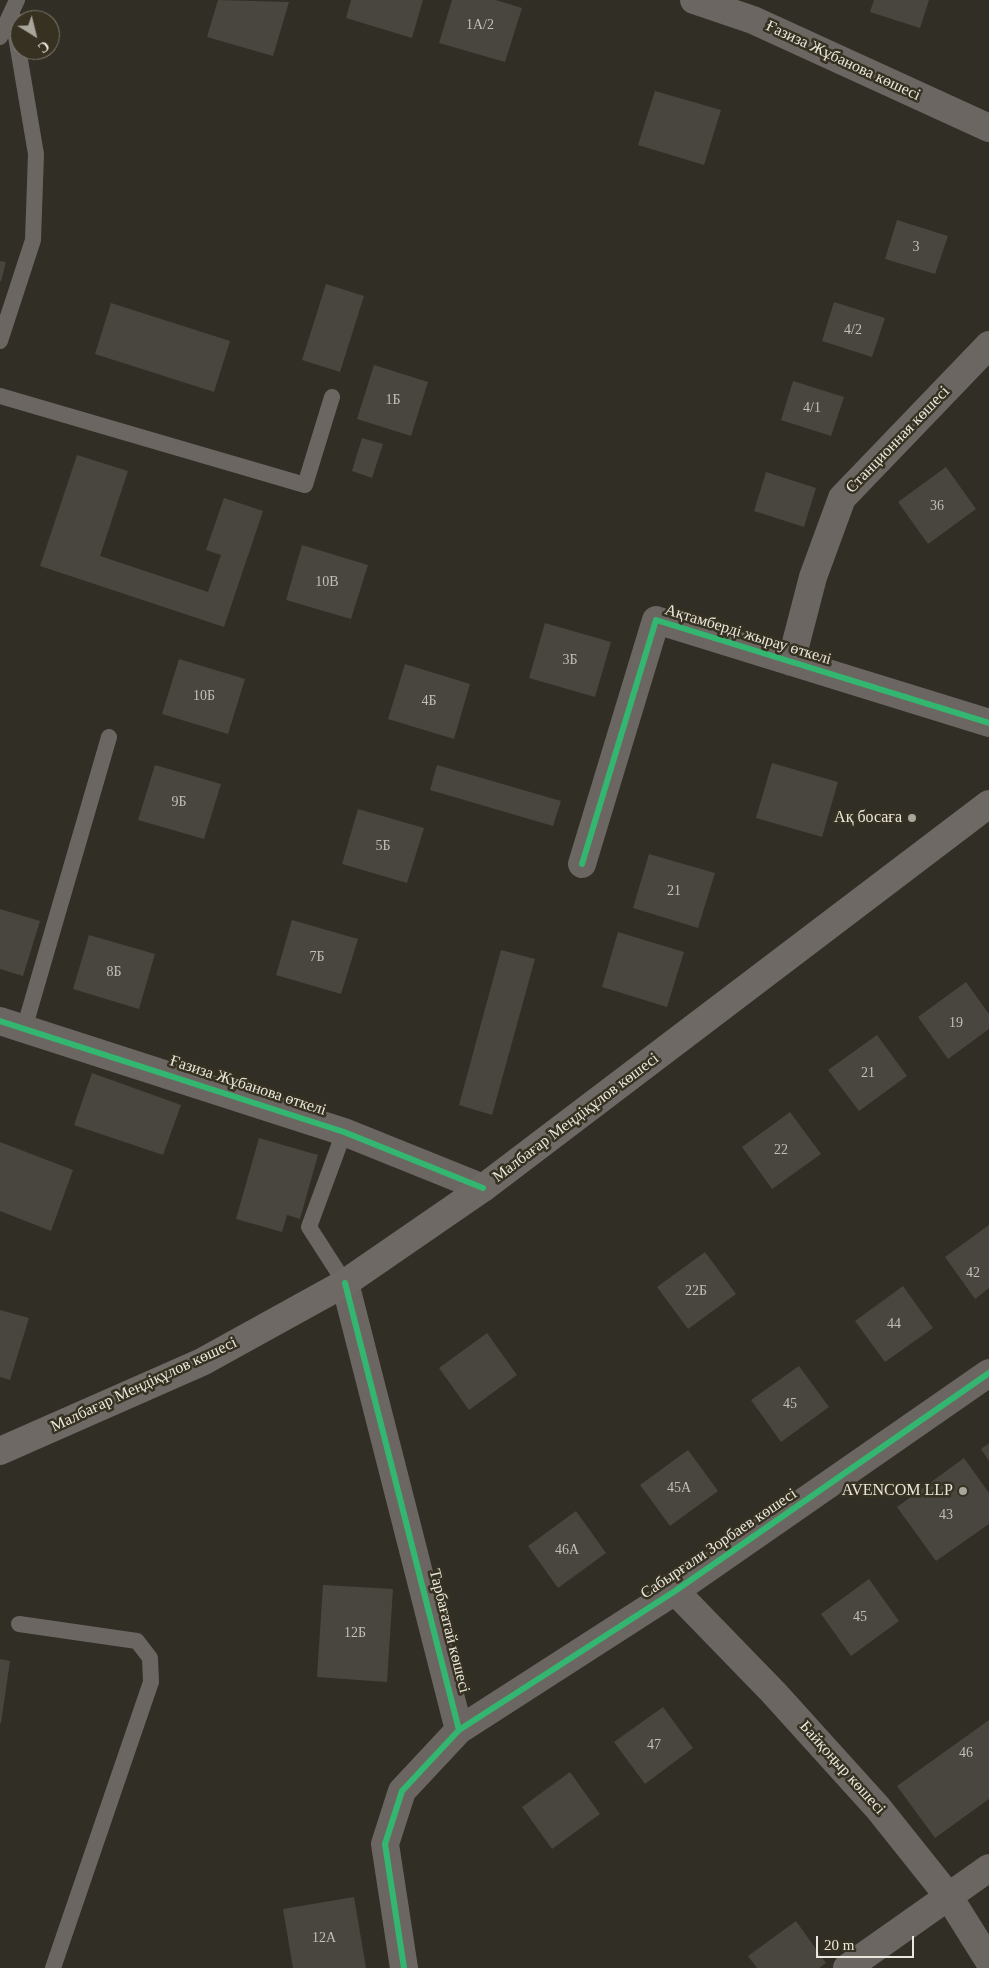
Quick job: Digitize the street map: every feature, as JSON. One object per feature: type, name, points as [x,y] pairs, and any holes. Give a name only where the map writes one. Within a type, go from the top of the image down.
[{"type":"main road","name":"Малбағар Меңдіқұлов көшесі","points":[[0,1451],[202,1362],[345,1283],[484,1188],[989,804]]},
{"type":"street","name":"Ғазиза Жұбанова көшесі","points":[[694,0],[756,10],[989,128]]},
{"type":"street","name":"Станционная көшесі","points":[[791,662],[813,577],[842,498],[989,344]]},
{"type":"street","name":"Ақтамберді жырау өткелі","points":[[582,864],[656,620],[989,724]]},
{"type":"street","name":"Ғазиза Жұбанова өткелі","points":[[12,1025],[344,1132],[484,1188]]},
{"type":"street","name":"Тарбағатай көшесi","points":[[345,1283],[459,1730]]},
{"type":"street","name":"Сабырғали Зорбаев көшесі","points":[[459,1730],[675,1591],[989,1373]]},
{"type":"street","name":"Байқоңыр көшесi","points":[[675,1591],[774,1692],[878,1808],[949,1897],[989,1961]]},
{"type":"street","points":[[404,1968],[385,1844],[402,1791],[459,1730]]},
{"type":"street","points":[[847,1968],[989,1868]]},
{"type":"lane","points":[[0,37],[10,8]]},
{"type":"lane","points":[[0,342],[33,240],[36,164],[10,8]]},
{"type":"lane","points":[[0,396],[305,485],[332,397]]},
{"type":"lane","points":[[12,1025],[109,737]]},
{"type":"lane","points":[[344,1132],[309,1227],[345,1283]]},
{"type":"lane","points":[[19,1624],[138,1641],[150,1658],[151,1682],[53,1968]]},
{"type":"building","points":[[218,0],[289,2],[273,56],[207,37]]},
{"type":"building","points":[[351,0],[423,0],[412,38],[346,18]]},
{"type":"building","points":[[452,0],[496,0],[522,8],[505,62],[439,43]]},
{"type":"building","points":[[874,0],[929,0],[920,28],[870,12]]},
{"type":"building","points":[[655,91],[721,110],[704,165],[638,145]]},
{"type":"building","points":[[897,220],[948,236],[935,274],[885,259]]},
{"type":"building","points":[[0,261],[6,262],[1,281],[0,281]]},
{"type":"building","points":[[326,284],[364,296],[340,372],[302,360]]},
{"type":"building","points":[[834,302],[885,318],[872,357],[822,341]]},
{"type":"building","points":[[111,303],[230,341],[214,392],[95,354]]},
{"type":"building","points":[[374,365],[428,382],[411,436],[357,419]]},
{"type":"building","points":[[793,381],[844,397],[831,436],[781,420]]},
{"type":"building","points":[[362,438],[383,444],[372,478],[352,471]]},
{"type":"building","points":[[77,455],[128,471],[100,556],[208,592],[221,555],[206,550],[224,498],[263,511],[224,627],[40,566]]},
{"type":"building","points":[[946,467],[976,509],[928,544],[898,502]]},
{"type":"building","points":[[766,472],[816,488],[804,527],[754,511]]},
{"type":"building","points":[[302,545],[368,565],[351,619],[286,600]]},
{"type":"building","points":[[545,623],[611,642],[595,697],[529,678]]},
{"type":"building","points":[[179,659],[245,679],[228,734],[162,714]]},
{"type":"building","points":[[405,664],[470,684],[454,739],[388,719]]},
{"type":"building","points":[[772,763],[838,782],[822,837],[756,818]]},
{"type":"building","points":[[155,765],[221,784],[204,839],[138,820]]},
{"type":"building","points":[[437,765],[561,801],[553,826],[430,790]]},
{"type":"building","points":[[358,809],[424,828],[407,883],[342,864]]},
{"type":"building","points":[[649,854],[715,873],[698,928],[633,908]]},
{"type":"building","points":[[0,909],[40,921],[23,976],[0,969]]},
{"type":"building","points":[[292,920],[358,939],[341,994],[276,975]]},
{"type":"building","points":[[618,932],[684,952],[667,1007],[602,987]]},
{"type":"building","points":[[89,935],[155,954],[139,1009],[73,989]]},
{"type":"building","points":[[501,950],[535,959],[492,1115],[459,1105]]},
{"type":"building","points":[[966,982],[989,1014],[989,1029],[948,1059],[918,1017]]},
{"type":"building","points":[[877,1035],[907,1076],[859,1111],[828,1070]]},
{"type":"building","points":[[92,1073],[181,1105],[163,1155],[74,1125]]},
{"type":"building","points":[[790,1112],[821,1154],[772,1189],[742,1147]]},
{"type":"building","points":[[259,1138],[318,1155],[300,1219],[287,1215],[282,1232],[236,1219]]},
{"type":"building","points":[[0,1142],[73,1170],[51,1231],[0,1211]]},
{"type":"building","points":[[989,1225],[989,1288],[975,1299],[945,1257]]},
{"type":"building","points":[[705,1252],[736,1294],[688,1329],[657,1287]]},
{"type":"building","points":[[903,1286],[933,1328],[885,1362],[855,1321]]},
{"type":"building","points":[[0,1310],[29,1318],[10,1380],[0,1377]]},
{"type":"building","points":[[487,1333],[517,1375],[469,1410],[439,1368]]},
{"type":"building","points":[[799,1366],[829,1407],[781,1442],[751,1400]]},
{"type":"building","points":[[989,1443],[989,1461],[981,1449]]},
{"type":"building","points":[[688,1450],[718,1491],[670,1526],[640,1485]]},
{"type":"building","points":[[964,1458],[989,1493],[989,1524],[936,1561],[897,1507]]},
{"type":"building","points":[[576,1511],[606,1553],[558,1588],[528,1546]]},
{"type":"building","points":[[869,1579],[899,1621],[851,1656],[821,1614]]},
{"type":"building","points":[[323,1585],[393,1589],[387,1682],[317,1677]]},
{"type":"building","points":[[0,1659],[10,1661],[1,1723],[0,1723]]},
{"type":"building","points":[[663,1707],[693,1748],[645,1784],[614,1742]]},
{"type":"building","points":[[989,1720],[989,1799],[935,1838],[897,1786]]},
{"type":"building","points":[[570,1772],[600,1814],[552,1849],[522,1807]]},
{"type":"building","points":[[354,1897],[366,1968],[293,1968],[283,1909]]},
{"type":"building","points":[[796,1921],[826,1963],[819,1968],[757,1968],[748,1956]]},
{"type":"cycle path","points":[[582,864],[656,620],[989,723]]},
{"type":"cycle path","points":[[0,1021],[344,1132],[483,1188]]},
{"type":"cycle path","points":[[345,1283],[459,1730],[402,1791],[385,1844],[404,1968]]},
{"type":"cycle path","points":[[459,1730],[675,1591],[989,1373]]},
{"type":"place","name":"Ақ босаға","points":[[912,818]]},
{"type":"place","name":"AVENCOM LLP","points":[[963,1491]]}]
